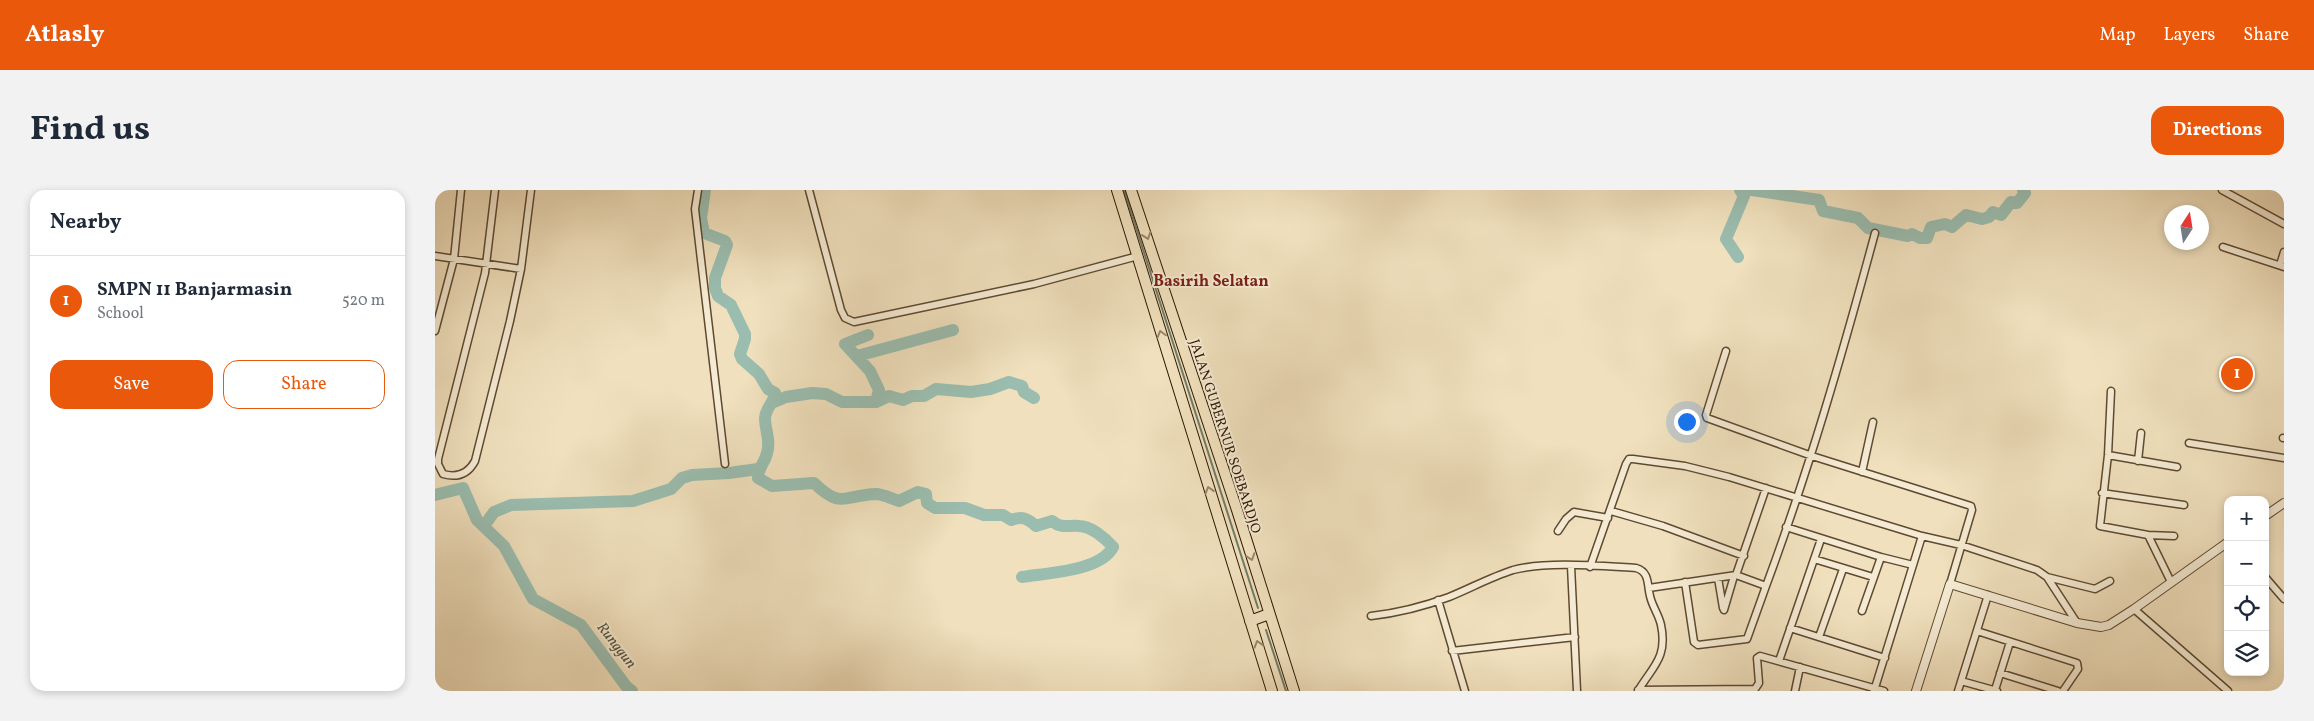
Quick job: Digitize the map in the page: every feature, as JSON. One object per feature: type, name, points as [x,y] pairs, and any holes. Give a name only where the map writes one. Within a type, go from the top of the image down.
[{"type":"highway","points":[[1117,190],[1167,357],[1272,691]]},
{"type":"highway","name":"JALAN GUBERNUR SOEBARDJO","points":[[1131,190],[1293,691]]},
{"type":"highway","points":[[1250,621],[1269,614]]},
{"type":"street","points":[[435,331],[455,260],[461,190]]},
{"type":"street","points":[[495,190],[486,264],[438,459],[439,470],[443,474],[450,476],[465,473],[471,469],[475,461],[521,269],[531,190]]},
{"type":"street","points":[[697,190],[695,209],[725,464]]},
{"type":"street","points":[[809,190],[841,310],[845,318],[854,322],[1034,284],[1138,256]]},
{"type":"street","points":[[2222,190],[2284,224]]},
{"type":"street","points":[[1685,582],[1694,642],[1697,646],[1747,639],[1812,456],[1845,346],[1875,233]]},
{"type":"street","points":[[2223,247],[2282,266],[2284,252]]},
{"type":"street","points":[[435,256],[521,269]]},
{"type":"street","points":[[1726,351],[1711,394],[1705,416],[1707,418],[1812,456],[1971,506],[1972,510],[1917,691]]},
{"type":"street","points":[[2111,391],[2108,455],[2102,494],[2100,526],[2148,535],[2174,536]]},
{"type":"street","points":[[1862,472],[1873,422]]},
{"type":"street","points":[[2138,460],[2141,433]]},
{"type":"street","points":[[2189,443],[2284,458]]},
{"type":"street","points":[[2108,455],[2177,467]]},
{"type":"street","points":[[1590,566],[1626,464],[1631,459],[1700,469],[1797,496],[1922,536],[1961,545],[2037,570],[2047,577],[2095,589],[2110,581]]},
{"type":"street","points":[[1718,578],[1723,610],[1744,556],[1766,488]]},
{"type":"street","points":[[2102,494],[2184,505]]},
{"type":"street","points":[[2269,513],[2284,503]]},
{"type":"street","points":[[1611,511],[1663,526],[1744,556]]},
{"type":"street","points":[[1559,531],[1566,519],[1574,512],[1608,518]]},
{"type":"street","points":[[1787,527],[1821,539],[1913,565]]},
{"type":"street","points":[[2148,535],[2171,582]]},
{"type":"street","points":[[1875,690],[1922,536]]},
{"type":"street","points":[[1779,661],[1821,539]]},
{"type":"street","points":[[1950,584],[2077,622],[2101,627],[2134,609],[2224,545]]},
{"type":"street","points":[[1862,611],[1881,557]]},
{"type":"street","points":[[1814,559],[1873,577]]},
{"type":"street","points":[[1571,566],[1577,691]]},
{"type":"street","points":[[1371,616],[1389,614],[1438,600],[1512,570],[1528,567],[1590,566],[1641,569],[1647,576],[1650,596],[1661,626],[1662,642],[1657,664],[1638,690]]},
{"type":"street","points":[[1819,637],[1843,569]]},
{"type":"street","points":[[1649,588],[1735,576],[1766,586]]},
{"type":"street","points":[[2047,577],[2077,622]]},
{"type":"street","points":[[2269,581],[2284,598]]},
{"type":"street","points":[[1958,691],[1988,596]]},
{"type":"street","points":[[1438,600],[1465,691]]},
{"type":"street","points":[[2134,609],[2228,691]]},
{"type":"street","points":[[1790,628],[1885,658]]},
{"type":"street","points":[[1977,631],[2077,663],[2078,669],[2063,691]]},
{"type":"street","points":[[1452,651],[1575,637]]},
{"type":"street","points":[[1961,681],[1996,691],[2010,642]]},
{"type":"street","points":[[1638,690],[1755,689],[1759,683],[1757,656],[1884,691]]},
{"type":"street","points":[[1795,691],[1800,667]]},
{"type":"street","points":[[2001,673],[2058,691]]},
{"type":"waterway","points":[[705,190],[701,218],[704,233],[725,241],[727,245],[715,278],[715,288],[718,296],[731,305],[745,334],[740,354],[742,359],[759,374],[768,389],[775,393],[765,418],[768,449],[758,478],[772,486],[814,483],[837,499],[876,494],[899,501],[918,492],[926,494],[927,503],[935,508],[965,508],[984,515],[1003,515],[1011,520],[1024,518],[1036,526],[1052,521],[1062,526],[1088,528],[1113,547],[1107,555],[1086,566],[1022,577]]},
{"type":"waterway","points":[[1124,190],[1258,608]]},
{"type":"waterway","points":[[1738,257],[1726,239],[1744,196],[1740,190]]},
{"type":"waterway","points":[[1752,190],[1819,200],[1823,211],[1858,218],[1868,228],[1908,236],[1912,234],[1920,238],[1927,238],[1931,227],[1945,224],[1952,227],[1966,215],[1982,219],[1989,217],[1993,212],[2001,215],[2011,202],[2017,203],[2025,193],[2023,190]]},
{"type":"waterway","points":[[857,356],[953,330]]},
{"type":"waterway","points":[[868,335],[845,344],[870,371],[879,390],[876,402]]},
{"type":"waterway","points":[[774,402],[786,397],[812,393],[826,394],[842,402],[876,402],[889,396],[903,400],[912,396],[924,396],[936,389],[971,392],[990,389],[1009,382],[1022,386],[1024,392],[1034,398]]},
{"type":"waterway","points":[[484,526],[494,512],[511,505],[633,501],[671,489],[682,478],[692,475],[758,469]]},
{"type":"waterway","name":"Runggun","points":[[435,495],[463,488],[477,520],[504,546],[533,599],[581,625],[626,686],[632,691]]},
{"type":"waterway","points":[[1266,630],[1286,691]]},
{"type":"place","name":"SMPN 11 Banjarmasin","points":[[2237,374]]},
{"type":"district","name":"Basirih Selatan","points":[[1211,280]]}]
